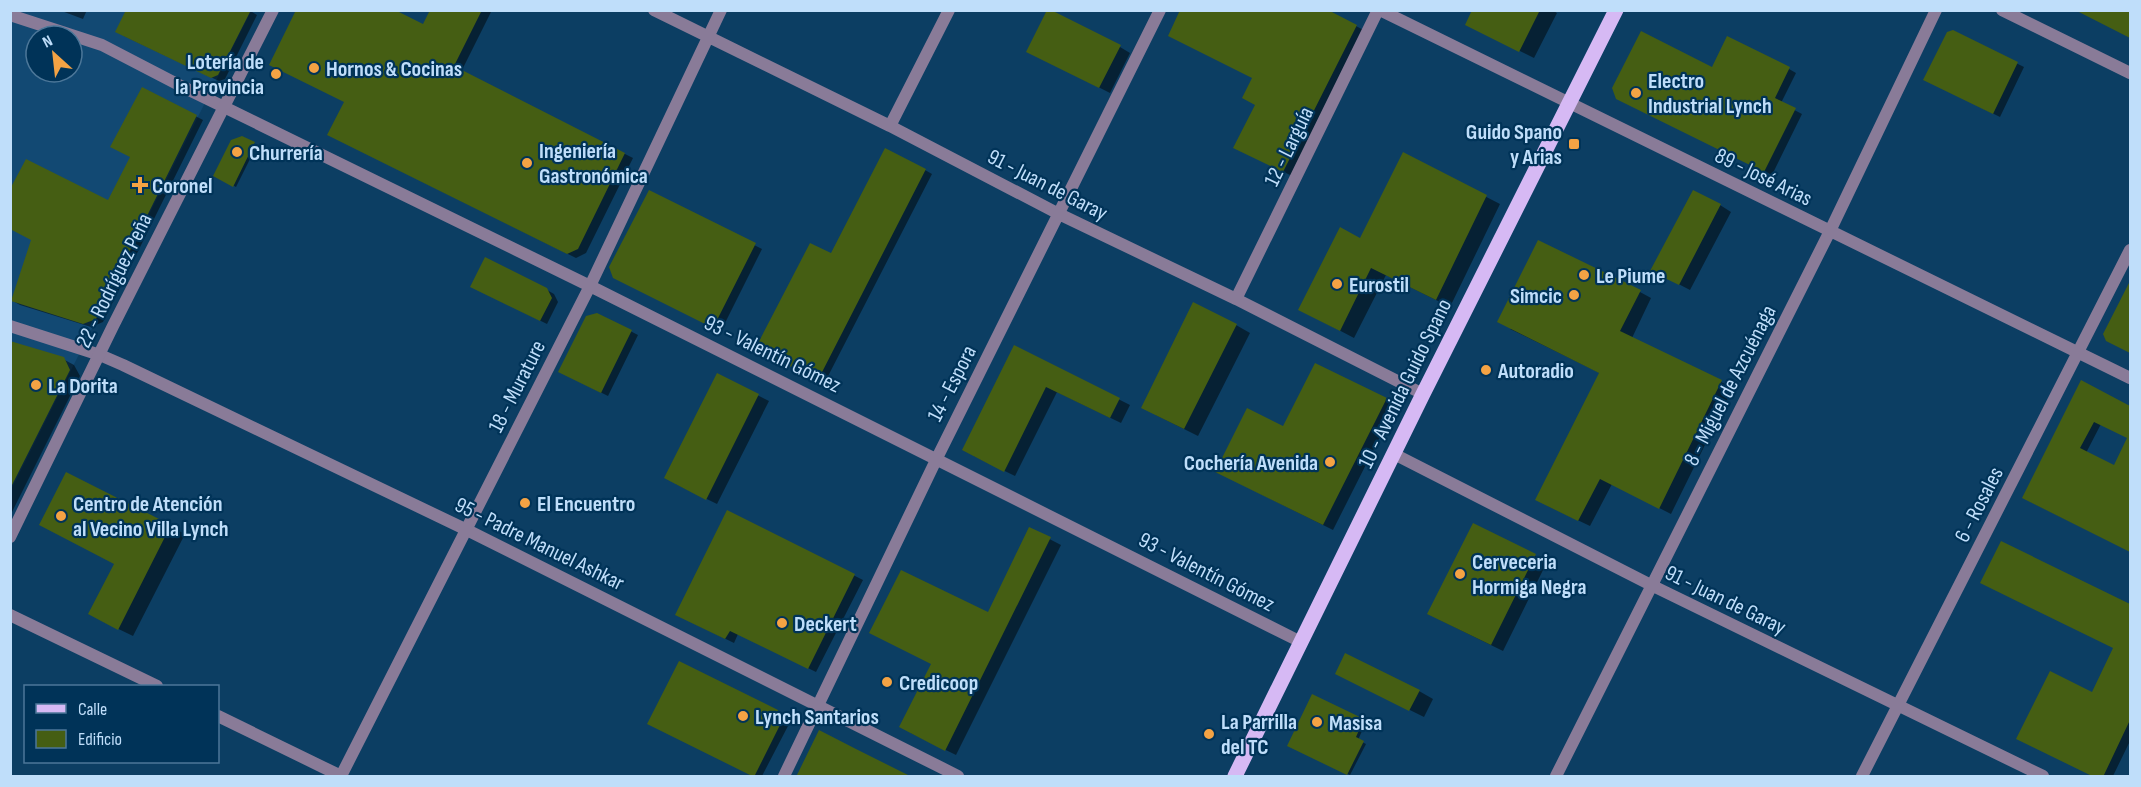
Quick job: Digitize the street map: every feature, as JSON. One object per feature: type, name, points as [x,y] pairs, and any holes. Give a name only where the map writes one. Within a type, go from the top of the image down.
[{"type":"main road","name":"10 - Avenida Guido Spano","points":[[1235,777],[1423,394],[1616,10]]},
{"type":"street","name":"22 - Rodríguez Peña","points":[[10,537],[273,10]]},
{"type":"street","name":"91 - Juan de Garay","points":[[654,10],[1423,394]]},
{"type":"street","name":"18 - Murature","points":[[341,776],[590,286],[721,10]]},
{"type":"street","points":[[890,126],[949,10]]},
{"type":"street","name":"14 - Espora","points":[[784,777],[937,458],[1160,10]]},
{"type":"street","name":"89 - José Arias","points":[[1379,10],[2130,378]]},
{"type":"street","name":"12 - Larguía","points":[[1236,299],[1379,10]]},
{"type":"street","name":"8 - Miguel de Azcuénaga","points":[[1556,777],[1830,231],[1936,10]]},
{"type":"street","points":[[2002,10],[2130,74]]},
{"type":"street","name":"93 - Valentín Gómez","points":[[10,15],[102,45],[937,458],[1301,642]]},
{"type":"street","name":"6 - Rosales","points":[[1862,777],[2130,250]]},
{"type":"street","name":"95 - Padre Manuel Ashkar","points":[[10,326],[100,355],[467,530],[958,777]]},
{"type":"street","name":"91 - Juan de Garay","points":[[1394,454],[1651,585],[2043,777]]},
{"type":"street","points":[[10,615],[153,685]]},
{"type":"street","points":[[219,716],[341,776]]},
{"type":"shaded area","points":[[11,11],[251,11],[11,490]]},
{"type":"building","points":[[126,10],[251,10],[218,75],[211,78],[115,32]]},
{"type":"building","points":[[296,10],[395,10],[423,24],[430,10],[482,10],[454,66],[625,153],[578,249],[567,254],[327,135],[344,102],[269,65]]},
{"type":"building","points":[[1047,10],[1121,45],[1099,88],[1026,52]]},
{"type":"building","points":[[1180,10],[1328,10],[1357,25],[1283,172],[1233,148],[1255,105],[1242,98],[1252,78],[1168,36]]},
{"type":"building","points":[[1472,10],[1540,10],[1519,52],[1465,25]]},
{"type":"building","points":[[2075,10],[2130,10],[2130,38]]},
{"type":"building","points":[[1953,30],[2018,62],[1993,114],[1923,80],[1947,32]]},
{"type":"building","points":[[1641,31],[1712,67],[1727,36],[1790,67],[1775,98],[1796,108],[1764,172],[1616,99],[1612,88]]},
{"type":"building","points":[[142,87],[197,115],[96,319],[83,324],[11,301],[31,240],[10,229],[10,189],[26,159],[108,200],[130,157],[110,147]]},
{"type":"building","points":[[242,136],[255,142],[233,187],[213,176],[231,140]]},
{"type":"building","points":[[885,148],[926,169],[818,380],[755,349],[810,243],[831,253]]},
{"type":"building","points":[[1403,152],[1487,195],[1436,300],[1371,268],[1340,331],[1298,310],[1340,227],[1360,238]]},
{"type":"building","name":"Ingeniería Gastronómica","points":[[649,190],[756,243],[713,328],[613,278],[609,267]]},
{"type":"building","points":[[1693,190],[1721,204],[1679,285],[1650,271]]},
{"type":"building","points":[[1538,240],[1641,290],[1620,331],[1722,380],[1659,509],[1600,479],[1578,521],[1535,500],[1599,373],[1497,322]]},
{"type":"building","points":[[485,257],[547,288],[552,298],[540,321],[470,287]]},
{"type":"building","points":[[2130,281],[2130,353],[2106,341],[2103,334]]},
{"type":"building","points":[[1193,302],[1237,324],[1184,429],[1141,408]]},
{"type":"building","points":[[597,313],[632,330],[601,393],[558,372],[586,316]]},
{"type":"building","name":"La Dorita","points":[[10,341],[64,357],[70,370],[10,489]]},
{"type":"building","points":[[1014,345],[1120,398],[1110,418],[1046,387],[1004,472],[962,450]]},
{"type":"building","points":[[1315,363],[1387,398],[1323,525],[1215,472],[1247,408],[1283,426]]},
{"type":"building","points":[[717,373],[759,394],[706,500],[664,478]]},
{"type":"building","points":[[2081,380],[2130,406],[2130,552],[2022,498]],"holes":[[[2094,422],[2127,438],[2114,465],[2080,448]]]},
{"type":"building","points":[[66,472],[171,525],[118,630],[88,614],[114,564],[39,525]]},
{"type":"building","points":[[727,510],[855,574],[808,669],[730,631],[725,639],[675,615]]},
{"type":"building","points":[[1473,523],[1536,554],[1491,645],[1427,614]]},
{"type":"building","points":[[1029,527],[1051,537],[945,751],[899,727],[931,664],[869,633],[901,570],[988,612]]},
{"type":"building","points":[[2001,541],[2130,604],[2130,720],[2103,777],[2094,777],[2016,739],[2050,671],[2092,692],[2113,648],[1980,583]]},
{"type":"building","points":[[1345,653],[1420,690],[1409,711],[1335,674]]},
{"type":"building","points":[[679,661],[778,710],[782,721],[754,777],[647,724]]},
{"type":"building","points":[[1312,694],[1364,719],[1356,737],[1364,741],[1347,775],[1287,746]]},
{"type":"building","points":[[819,730],[856,749],[912,777],[796,777]]},
{"type":"place","name":"Hornos & Cocinas","points":[[314,68]]},
{"type":"place","name":"Lotería de la Provincia","points":[[276,74]]},
{"type":"place","name":"Electro Industrial Lynch","points":[[1636,93]]},
{"type":"place","name":"Guido Spano y Arias","points":[[1574,144]]},
{"type":"place","name":"Churrería","points":[[237,152]]},
{"type":"place","name":"Ingeniería Gastronómica","points":[[527,163]]},
{"type":"place","name":"Coronel","points":[[140,185]]},
{"type":"place","name":"Le Piume","points":[[1584,275]]},
{"type":"place","name":"Eurostil","points":[[1337,284]]},
{"type":"place","name":"Simcic","points":[[1574,295]]},
{"type":"place","name":"Autoradio","points":[[1486,370]]},
{"type":"place","name":"La Dorita","points":[[36,385]]},
{"type":"place","name":"Cochería Avenida","points":[[1330,462]]},
{"type":"place","name":"El Encuentro","points":[[525,503]]},
{"type":"place","name":"Centro de Atención al Vecino Villa Lynch","points":[[61,516]]},
{"type":"place","name":"Cerveceria Hormiga Negra","points":[[1460,574]]},
{"type":"place","name":"Deckert","points":[[782,623]]},
{"type":"place","name":"Credicoop","points":[[887,682]]},
{"type":"place","name":"Lynch Santarios","points":[[743,716]]},
{"type":"place","name":"Masisa","points":[[1317,722]]},
{"type":"place","name":"La Parrilla del TC","points":[[1209,734]]}]
